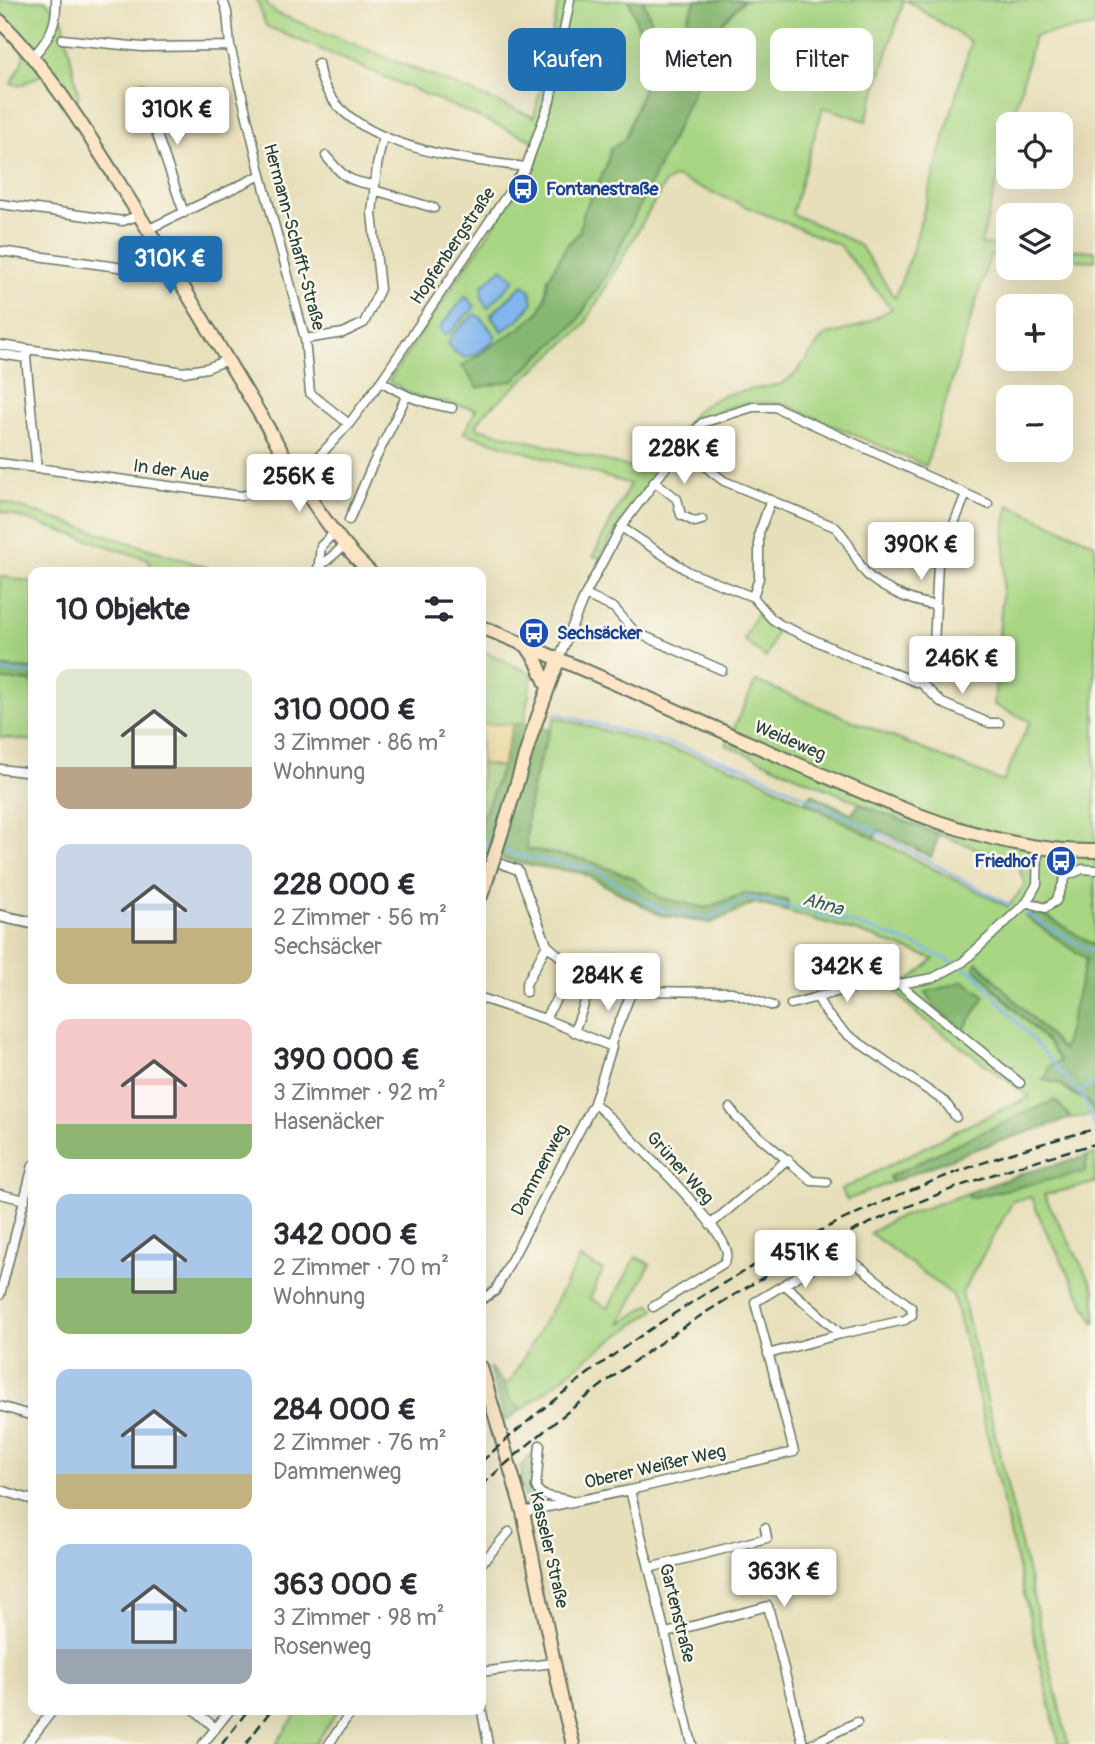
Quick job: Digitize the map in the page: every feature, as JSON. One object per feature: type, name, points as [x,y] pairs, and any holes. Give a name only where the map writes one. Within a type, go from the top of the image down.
[{"type":"main road","points":[[0,21],[34,55],[72,110],[149,229],[312,504],[344,546],[364,567]]},
{"type":"main road","name":"Weideweg","points":[[486,630],[559,658],[753,745],[939,823],[1038,847],[1095,851]]},
{"type":"main road","points":[[526,645],[548,688]]},
{"type":"main road","points":[[486,882],[559,658]]},
{"type":"main road","name":"Kasseler Straße","points":[[486,1384],[523,1512],[573,1744]]},
{"type":"street","points":[[34,55],[48,40],[55,24],[56,0]]},
{"type":"street","name":"Hermann-Schafft-Straße","points":[[223,0],[227,12],[230,46],[261,175],[305,339],[310,393],[349,424]]},
{"type":"street","name":"Hopfenbergstraße","points":[[297,478],[349,424],[381,381],[526,167],[550,102],[570,0]]},
{"type":"street","points":[[62,39],[142,47],[230,46]]},
{"type":"street","points":[[318,63],[320,79],[333,102],[344,113],[383,136],[453,158],[526,167]]},
{"type":"street","points":[[142,91],[184,213]]},
{"type":"street","points":[[305,339],[343,333],[364,323],[380,289],[372,213],[383,136]]},
{"type":"street","points":[[326,156],[338,172],[350,181],[435,208]]},
{"type":"street","points":[[149,229],[261,175]]},
{"type":"street","points":[[0,204],[123,221],[140,215]]},
{"type":"street","points":[[0,251],[162,273],[173,270]]},
{"type":"street","points":[[0,345],[27,354]]},
{"type":"street","points":[[0,354],[27,354],[184,372],[207,368],[227,360]]},
{"type":"street","points":[[27,354],[37,469]]},
{"type":"street","points":[[381,381],[406,397],[426,404],[452,408]]},
{"type":"street","points":[[349,520],[406,397]]},
{"type":"street","points":[[559,658],[585,595],[621,527],[654,481],[702,423],[753,407],[775,407],[988,504]]},
{"type":"street","points":[[684,446],[724,481],[835,527],[846,538],[861,567],[875,582],[922,603],[934,605]]},
{"type":"street","name":"In der Aue","points":[[0,463],[242,496],[297,478]]},
{"type":"street","points":[[654,481],[677,499],[681,515],[695,522],[702,520]]},
{"type":"street","points":[[922,684],[934,645],[937,563],[966,494]]},
{"type":"street","points":[[753,597],[759,578],[759,533],[771,500]]},
{"type":"street","points":[[621,527],[689,572],[753,597],[772,619],[781,625],[854,658],[922,684],[942,704],[989,723],[999,723]]},
{"type":"street","points":[[318,567],[321,546],[335,532]]},
{"type":"street","points":[[321,567],[344,546]]},
{"type":"street","points":[[585,595],[614,608],[635,632],[722,670]]},
{"type":"street","points":[[0,769],[28,773]]},
{"type":"street","points":[[791,1004],[852,988],[933,978],[963,962],[1027,902],[1037,884],[1038,847]]},
{"type":"street","points":[[486,858],[518,870],[547,944],[576,971],[593,980],[632,991],[732,992],[773,1006]]},
{"type":"street","points":[[1027,902],[1045,908],[1056,901],[1066,876],[1083,869],[1095,870]]},
{"type":"street","points":[[0,916],[28,922]]},
{"type":"street","points":[[526,992],[526,984],[547,944]]},
{"type":"street","points":[[545,1019],[553,1001],[559,997],[576,971]]},
{"type":"street","points":[[574,1031],[593,980]]},
{"type":"street","points":[[899,984],[1020,1083]]},
{"type":"street","name":"Dammenweg","points":[[486,1297],[495,1291],[594,1102],[632,991]]},
{"type":"street","points":[[817,997],[827,1014],[845,1033],[945,1102],[956,1117]]},
{"type":"street","points":[[486,1000],[545,1019],[611,1046]]},
{"type":"street","name":"Grüner Weg","points":[[594,1102],[654,1159],[710,1225],[727,1254],[724,1263],[653,1307]]},
{"type":"street","points":[[730,1108],[737,1118],[788,1158],[812,1181],[827,1182]]},
{"type":"street","points":[[710,1225],[788,1158]]},
{"type":"street","points":[[0,1295],[28,1187]]},
{"type":"street","points":[[0,1194],[25,1200]]},
{"type":"street","points":[[840,1251],[911,1307],[912,1315],[905,1320],[768,1354],[755,1302],[785,1285],[840,1251]]},
{"type":"street","points":[[785,1285],[841,1334]]},
{"type":"street","name":"Oberer Weißer Weg","points":[[523,1512],[794,1452],[768,1354]]},
{"type":"street","points":[[0,1406],[28,1414]]},
{"type":"street","name":"Kasseler Straße","points":[[540,1444],[536,1487],[538,1492],[542,1496],[565,1498],[573,1502]]},
{"type":"street","points":[[0,1490],[28,1498]]},
{"type":"street","name":"Gartenstraße","points":[[630,1490],[692,1744]]},
{"type":"street","points":[[649,1568],[767,1538],[765,1528]]},
{"type":"street","points":[[486,1558],[509,1532]]},
{"type":"street","points":[[666,1633],[768,1606],[803,1744]]},
{"type":"street","points":[[486,1671],[554,1663]]},
{"type":"street","points":[[27,1744],[49,1715]]},
{"type":"street","points":[[201,1715],[214,1727]]},
{"type":"street","points":[[203,1744],[225,1715]]},
{"type":"street","points":[[329,1744],[349,1715]]},
{"type":"street","points":[[483,1715],[488,1744]]},
{"type":"street","points":[[812,1744],[857,1722]]},
{"type":"green space","points":[[0,0],[45,0],[63,20],[79,97],[69,109],[43,74],[21,85],[11,84],[23,60],[23,50],[0,27]]},
{"type":"green space","points":[[257,0],[266,0],[276,13],[534,117],[540,91],[626,91],[626,28],[553,28],[559,0],[629,0],[640,32],[640,91],[643,91],[624,141],[611,148],[606,167],[584,211],[579,233],[567,245],[548,279],[545,299],[539,312],[489,349],[514,380],[576,323],[608,271],[693,91],[756,91],[756,28],[717,28],[744,0],[904,0],[866,121],[823,107],[792,214],[843,236],[861,247],[895,298],[913,249],[971,42],[906,0],[1095,0],[1095,26],[1034,36],[1015,112],[996,112],[996,186],[981,244],[996,245],[996,256],[990,256],[926,466],[788,406],[767,403],[733,406],[713,414],[695,427],[637,498],[600,558],[593,556],[630,484],[464,433],[476,409],[415,396],[389,381],[529,173],[541,144],[266,26]],"holes":[[[675,177],[839,245],[892,309],[860,326],[824,336],[795,374],[781,384],[723,395],[698,409],[667,447],[656,448],[633,468],[478,428],[477,424],[485,413],[583,327],[665,183]],[[523,285],[529,289],[528,310],[502,331],[491,314]],[[466,296],[458,323],[448,334],[441,326]],[[475,314],[495,335],[495,340],[485,349],[453,334]]]},
{"type":"green space","points":[[629,0],[643,0],[654,28],[640,28],[640,32]]},
{"type":"green space","points":[[643,0],[696,0],[682,28],[654,28]]},
{"type":"green space","points":[[696,0],[744,0],[717,28],[682,28]]},
{"type":"green space","points":[[643,91],[693,91],[608,271],[576,323],[514,380],[478,388],[462,366],[523,326],[539,312],[545,299],[548,279],[567,245],[579,233],[584,211],[606,167],[611,148],[624,140]]},
{"type":"green space","points":[[1073,250],[1095,251],[1095,261],[1073,260]]},
{"type":"green space","points":[[0,501],[205,567],[149,567],[150,560],[0,511]]},
{"type":"green space","points":[[1009,505],[1095,544],[1095,946],[1042,913],[1026,917],[1087,959],[1063,1050],[978,962],[992,987],[1050,1045],[1060,1061],[1043,1080],[1060,1084],[1076,1096],[1087,1100],[1095,1115],[1071,1118],[1055,1100],[889,1177],[892,1182],[847,1200],[841,1190],[960,1129],[1030,1097],[919,1016],[896,992],[934,959],[861,933],[786,911],[787,900],[745,893],[706,908],[660,898],[630,877],[586,860],[527,849],[530,799],[555,717],[703,758],[750,774],[1008,907],[1025,885],[1018,864],[887,815],[726,745],[756,681],[1003,782],[1030,721],[994,705],[1005,558],[1005,523]],"holes":[[[926,992],[985,996],[978,1008],[935,1009]]]},
{"type":"green space","points":[[0,576],[28,581],[28,740],[0,737]]},
{"type":"green space","points":[[758,610],[770,624],[778,627],[766,658],[744,640]]},
{"type":"green space","points":[[486,652],[532,674],[524,724],[486,724]]},
{"type":"green space","points":[[0,667],[28,669],[28,682],[0,680]]},
{"type":"green space","points":[[513,724],[550,730],[532,788],[527,819],[527,849],[586,860],[631,877],[661,898],[706,908],[745,893],[788,901],[786,911],[755,903],[711,923],[660,915],[583,873],[506,860],[486,850],[486,810],[502,767]]},
{"type":"green space","points":[[486,764],[502,767],[486,810]]},
{"type":"green space","points":[[812,794],[852,814],[859,804],[939,835],[931,857],[880,830],[874,838],[805,802]]},
{"type":"green space","points":[[1041,913],[1095,946],[1095,1115],[1087,1100],[1060,1084],[1042,1080],[1048,1074],[1048,1067],[1060,1061],[1050,1045],[974,967],[977,962],[1063,1050],[1086,959],[1025,916]]},
{"type":"green space","points":[[964,981],[985,996],[964,1029],[935,1009],[926,992]]},
{"type":"green space","points":[[1055,1100],[1071,1118],[970,1151],[892,1182],[889,1177],[958,1143]]},
{"type":"green space","points":[[1095,1154],[1095,1183],[1044,1195],[1095,1290],[1095,1324],[1042,1223],[1032,1197],[1013,1201],[962,1293],[1068,1744],[1059,1744],[953,1295],[870,1233],[894,1219],[968,1193],[969,1197],[1084,1172],[1088,1156]]},
{"type":"green space","points":[[1088,1156],[1085,1172],[969,1198],[968,1193],[1021,1174]]},
{"type":"green space","points":[[636,1257],[650,1264],[620,1324],[651,1304],[655,1310],[595,1352],[523,1409],[510,1401],[504,1384],[510,1382],[580,1258],[603,1270],[590,1298],[608,1308]]},
{"type":"green space","points":[[489,1367],[504,1384],[510,1400],[521,1409],[505,1422]]},
{"type":"green space","points":[[534,1452],[536,1492],[541,1496],[565,1500],[540,1506],[527,1503],[520,1483],[520,1466]]},
{"type":"green space","points":[[296,1715],[335,1715],[316,1744],[276,1744]]},
{"type":"sand","points":[[486,724],[513,724],[502,767],[486,764]]},
{"type":"water","points":[[502,268],[515,279],[488,308],[482,297],[482,286]]},
{"type":"water","points":[[523,285],[529,289],[533,302],[519,319],[502,331],[491,315]]},
{"type":"water","points":[[466,296],[475,307],[448,334],[444,334],[441,326]]},
{"type":"water","points":[[475,314],[495,335],[495,340],[476,354],[465,358],[452,350],[448,343],[453,334]]},
{"type":"waterway","name":"Ahna","points":[[0,671],[28,673]]},
{"type":"waterway","points":[[555,713],[681,747],[746,768],[861,824],[1009,905]]},
{"type":"waterway","name":"Ahna","points":[[486,842],[494,846]]},
{"type":"waterway","name":"Ahna","points":[[500,849],[515,855],[594,869],[659,909],[709,918],[748,897],[881,933],[956,964]]},
{"type":"waterway","points":[[1024,913],[1091,951],[1095,957]]},
{"type":"waterway","name":"Ahna","points":[[962,967],[975,973],[1083,1098],[1095,1127]]},
{"type":"waterway","points":[[1079,1093],[1095,1082]]},
{"type":"railway","points":[[486,1458],[548,1404],[619,1351],[692,1302],[768,1258],[846,1218],[927,1184],[1010,1154],[1095,1129]]},
{"type":"railway","points":[[486,1482],[621,1371],[692,1321],[766,1276],[843,1236],[923,1201],[1006,1170],[1095,1144]]},
{"type":"railway","points":[[222,1744],[244,1715]]},
{"type":"railway","points":[[246,1744],[267,1715]]},
{"type":"place","name":"Fontanestraße","points":[[523,189]]},
{"type":"place","name":"Sechsäcker","points":[[534,633]]},
{"type":"place","name":"Friedhof","points":[[1061,861]]}]
